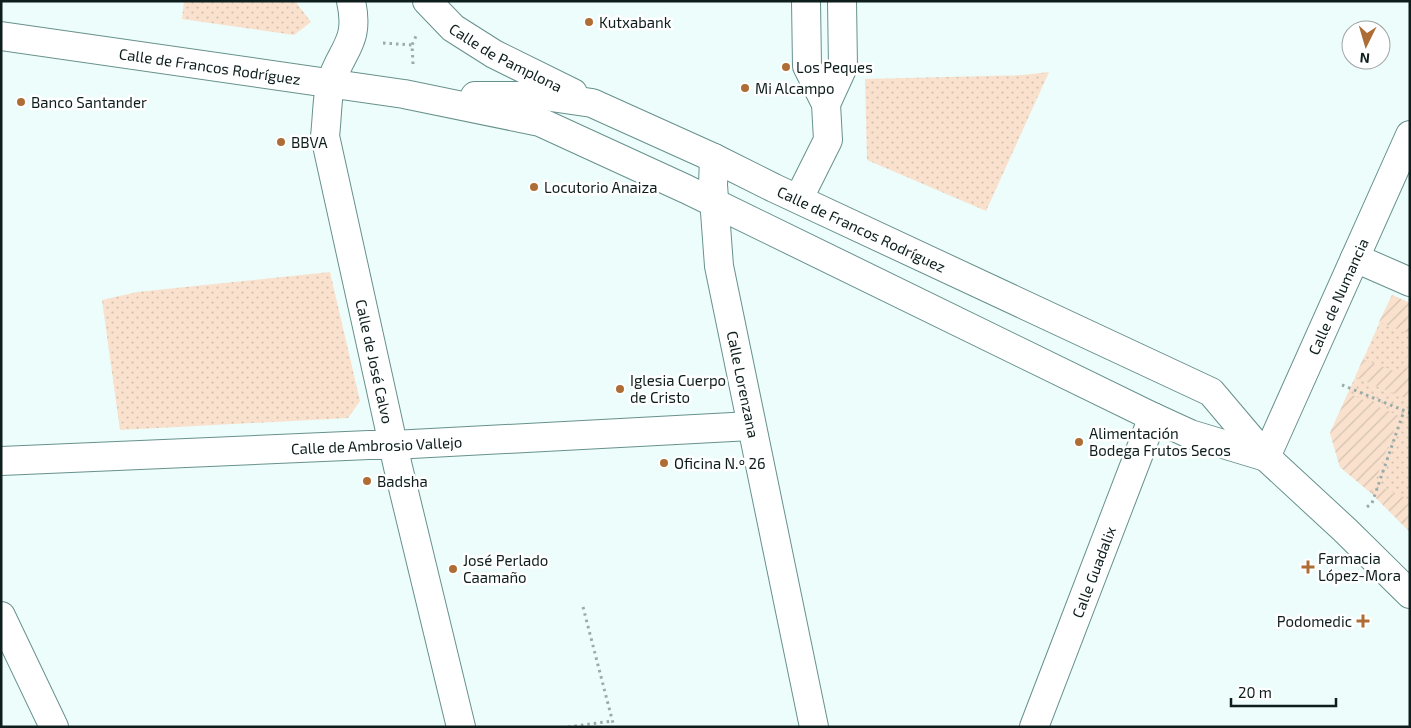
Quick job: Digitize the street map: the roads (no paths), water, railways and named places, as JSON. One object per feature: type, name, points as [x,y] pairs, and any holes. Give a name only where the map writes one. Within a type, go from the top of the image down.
[{"type":"street","points":[[331,83],[352,39],[355,18],[351,1]]},
{"type":"street","name":"Calle de Pamplona","points":[[427,1],[453,28],[494,54],[592,103]]},
{"type":"street","points":[[799,198],[828,140],[826,104],[807,66],[806,1]]},
{"type":"street","points":[[826,104],[843,67],[842,1]]},
{"type":"street","name":"Calle de Francos Rodríguez","points":[[1,36],[418,96],[540,122],[714,203],[1153,417],[1190,434],[1266,457]]},
{"type":"street","name":"Calle de José Calvo","points":[[331,83],[325,136],[394,445],[461,727]]},
{"type":"street","name":"Calle de Francos Rodríguez","points":[[418,96],[544,96],[592,103],[714,158],[774,188],[799,198],[1211,392],[1266,457],[1345,530],[1410,594]]},
{"type":"street","name":"Calle de Numancia","points":[[1266,457],[1410,134]]},
{"type":"street","name":"Calle Lorenzana","points":[[714,158],[713,184],[719,266],[814,727]]},
{"type":"street","points":[[1355,258],[1410,282]]},
{"type":"street","name":"Calle Guadalix","points":[[1034,727],[1153,417]]},
{"type":"street","name":"Calle de Ambrosio Vallejo","points":[[1,461],[394,445],[751,426]]},
{"type":"street","points":[[1,616],[54,727]]},
{"type":"place","name":"Kutxabank","points":[[589,22]]},
{"type":"place","name":"Los Peques","points":[[786,67]]},
{"type":"place","name":"Mi Alcampo","points":[[745,88]]},
{"type":"place","name":"Banco Santander","points":[[21,102]]},
{"type":"place","name":"BBVA","points":[[281,142]]},
{"type":"place","name":"Locutorio Anaiza","points":[[534,187]]},
{"type":"place","name":"Iglesia Cuerpo de Cristo","points":[[620,389]]},
{"type":"place","name":"Alimentación Bodega Frutos Secos","points":[[1079,442]]},
{"type":"place","name":"Oficina N.º 26","points":[[664,463]]},
{"type":"place","name":"Badsha","points":[[367,481]]},
{"type":"place","name":"Farmacia López-Mora","points":[[1308,567]]},
{"type":"place","name":"José Perlado Caamaño","points":[[453,569]]},
{"type":"place","name":"Podomedic","points":[[1363,621]]}]
